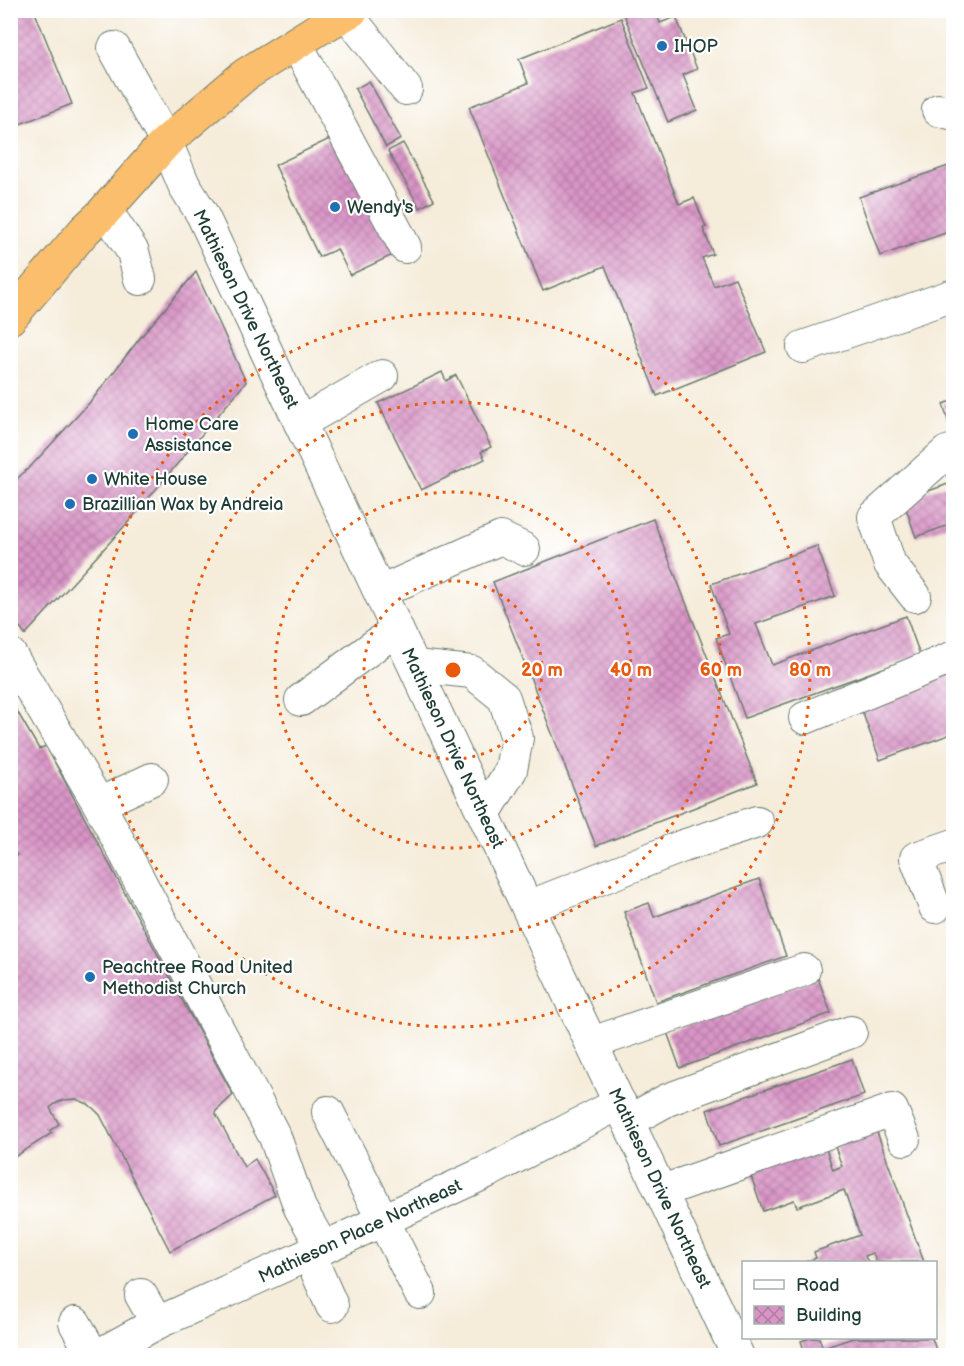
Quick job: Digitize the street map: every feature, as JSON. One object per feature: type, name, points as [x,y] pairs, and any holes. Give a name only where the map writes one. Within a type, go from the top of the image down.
[{"type":"highway","points":[[15,304],[101,215],[166,142],[245,75],[350,12]]},
{"type":"street","points":[[350,12],[406,89]]},
{"type":"street","points":[[296,43],[405,247]]},
{"type":"street","name":"Mathieson Drive Northeast","points":[[114,48],[166,142],[184,185],[207,225],[738,1356]]},
{"type":"street","points":[[101,215],[115,224],[133,252],[140,279]]},
{"type":"street","points":[[802,347],[954,295]]},
{"type":"street","points":[[300,423],[382,376]]},
{"type":"street","points":[[915,596],[890,564],[874,517],[947,452],[954,450]]},
{"type":"street","points":[[380,592],[501,538],[524,549]]},
{"type":"street","points":[[301,700],[397,629]]},
{"type":"street","points":[[10,654],[99,804],[275,1137],[316,1251],[332,1306]]},
{"type":"street","points":[[805,718],[954,657]]},
{"type":"street","points":[[415,666],[472,672],[504,698],[517,738],[511,770],[484,813]]},
{"type":"street","points":[[99,804],[152,779]]},
{"type":"street","points":[[528,907],[683,846],[757,822]]},
{"type":"street","points":[[936,908],[916,858],[954,845]]},
{"type":"street","points":[[592,1043],[804,970]]},
{"type":"street","name":"Mathieson Place Northeast","points":[[95,1356],[157,1323],[491,1170],[625,1112],[667,1100],[851,1032]]},
{"type":"street","points":[[662,1191],[892,1110],[904,1138]]},
{"type":"street","points":[[328,1112],[420,1293]]},
{"type":"street","points":[[141,1295],[157,1323]]},
{"type":"street","points":[[75,1323],[95,1356]]},
{"type":"building","points":[[10,10],[34,10],[72,104],[10,128]]},
{"type":"building","name":"IHOP","points":[[622,10],[655,10],[660,23],[676,17],[697,69],[683,75],[697,110],[668,122]]},
{"type":"building","points":[[621,18],[649,88],[635,93],[679,204],[694,198],[706,227],[703,228],[713,254],[702,258],[714,286],[735,278],[766,352],[657,396],[605,266],[543,291],[469,107],[528,83],[519,59]]},
{"type":"building","points":[[369,81],[401,139],[386,147],[355,89]]},
{"type":"building","name":"Wendy's","points":[[340,134],[397,253],[350,275],[337,249],[319,257],[275,165]]},
{"type":"building","points":[[403,143],[434,200],[420,208],[388,151]]},
{"type":"building","points":[[954,164],[954,230],[880,256],[859,197]]},
{"type":"building","points":[[196,272],[246,382],[131,519],[25,635],[10,612],[10,485],[32,465],[92,400],[140,338]]},
{"type":"building","points":[[442,372],[446,381],[456,375],[491,447],[481,452],[485,459],[421,490],[378,403]]},
{"type":"building","points":[[954,400],[954,437],[953,437],[943,404]]},
{"type":"building","points":[[954,471],[954,523],[916,537],[903,500],[951,483],[947,473]]},
{"type":"building","points":[[653,519],[757,783],[596,846],[493,582]]},
{"type":"building","points":[[817,546],[835,596],[756,624],[772,665],[906,616],[920,655],[745,718],[716,638],[729,634],[711,584]]},
{"type":"building","points":[[954,668],[954,733],[880,760],[859,703]]},
{"type":"building","name":"Peachtree Road United Methodist Church","points":[[10,699],[39,749],[46,746],[233,1095],[215,1112],[244,1167],[255,1159],[275,1195],[170,1251],[100,1115],[88,1104],[76,1099],[63,1100],[55,1104],[50,1108],[59,1124],[49,1131],[52,1133],[10,1160],[10,860],[17,855],[10,844]]},
{"type":"building","points":[[759,879],[786,956],[656,1002],[624,912],[649,903],[654,917]]},
{"type":"building","points":[[818,978],[831,1013],[680,1068],[667,1032]]},
{"type":"building","points":[[852,1059],[864,1095],[719,1146],[707,1110]]},
{"type":"building","points":[[873,1121],[924,1261],[876,1261],[873,1253],[865,1256],[868,1261],[808,1261],[816,1258],[814,1252],[860,1235],[844,1190],[797,1207],[794,1200],[763,1211],[749,1170],[824,1143],[833,1170],[842,1166],[831,1136]]},
{"type":"building","points":[[819,1339],[823,1348],[850,1339],[932,1339],[938,1356],[806,1356],[801,1341]]},
{"type":"place","name":"IHOP","points":[[662,46]]},
{"type":"place","name":"Wendy's","points":[[335,207]]},
{"type":"place","name":"Home Care Assistance","points":[[133,434]]},
{"type":"place","name":"White House","points":[[92,479]]},
{"type":"place","name":"Brazillian Wax by Andreia","points":[[70,504]]},
{"type":"place","name":"Peachtree Road United Methodist Church","points":[[90,977]]}]
